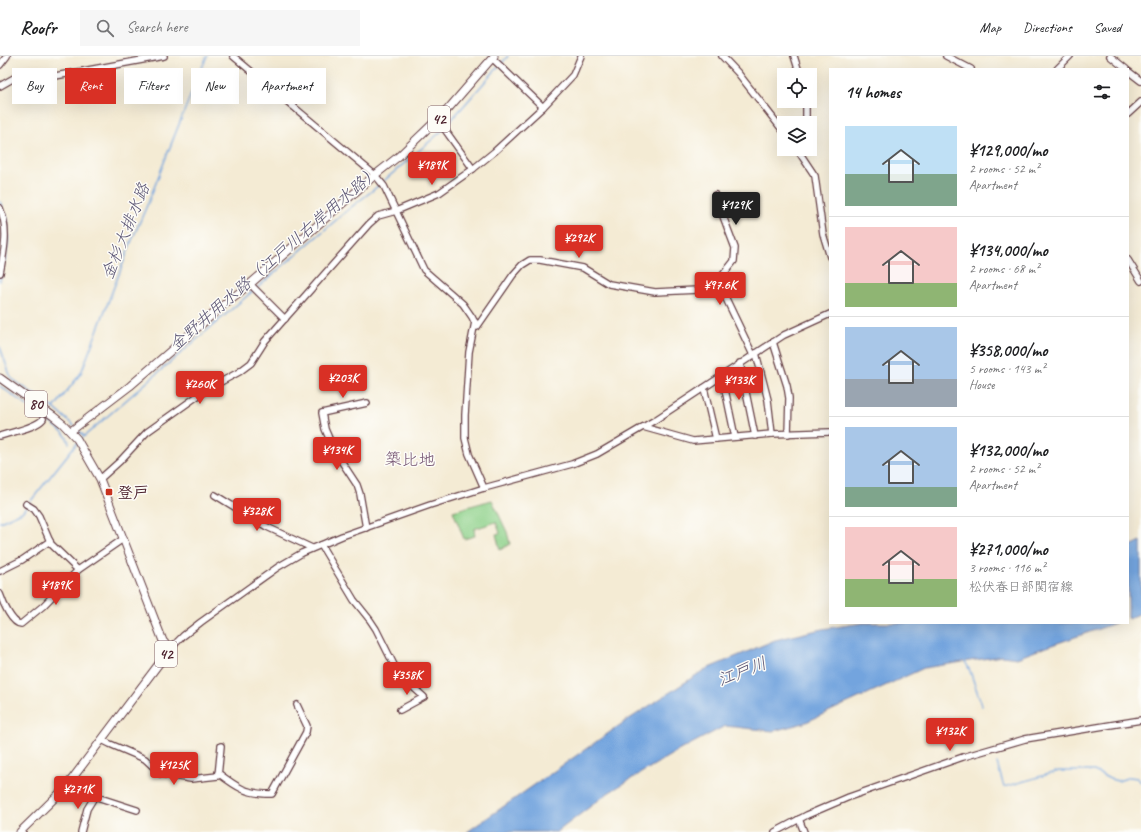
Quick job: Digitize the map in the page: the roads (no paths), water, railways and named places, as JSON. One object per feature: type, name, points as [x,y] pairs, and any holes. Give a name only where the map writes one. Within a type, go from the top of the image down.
[{"type":"main road","name":"42","points":[[20,832],[66,787],[170,649],[163,641],[100,479],[71,431],[130,386],[399,156],[438,120],[493,57]]},
{"type":"main road","name":"80","points":[[0,378],[53,416],[71,431]]},
{"type":"street","points":[[0,65],[7,56]]},
{"type":"street","points":[[0,86],[14,78],[39,79],[164,56]]},
{"type":"street","points":[[233,56],[375,175],[384,186],[424,270],[463,304],[477,326],[513,275],[522,265],[530,260],[540,260],[583,268],[608,284],[655,292],[698,290],[719,284]]},
{"type":"street","points":[[100,479],[120,462],[147,432],[156,425],[206,390],[239,372],[251,363],[256,358],[265,341],[369,224],[378,216],[396,211],[439,193],[494,152],[543,106],[573,75],[581,56]]},
{"type":"street","points":[[722,56],[738,73],[777,123]]},
{"type":"street","points":[[794,56],[798,68]]},
{"type":"street","points":[[946,56],[969,68]]},
{"type":"street","points":[[1058,68],[1070,56]]},
{"type":"street","points":[[1110,56],[1125,68]]},
{"type":"street","points":[[493,57],[543,106]]},
{"type":"street","points":[[1129,72],[1141,81]]},
{"type":"street","points":[[1129,113],[1141,102]]},
{"type":"street","points":[[438,120],[473,169]]},
{"type":"street","points":[[802,156],[815,176],[823,234],[829,254]]},
{"type":"street","points":[[715,195],[735,248],[734,261],[722,276],[719,284],[755,354],[768,400],[772,434]]},
{"type":"street","points":[[0,208],[4,219],[5,242],[0,273]]},
{"type":"street","points":[[1129,262],[1141,281]]},
{"type":"street","points":[[250,284],[285,319]]},
{"type":"street","points":[[170,649],[200,622],[278,567],[312,548],[430,504],[572,464],[597,454],[643,427],[773,342],[795,329],[829,314]]},
{"type":"street","points":[[475,322],[469,352],[465,438],[484,488]]},
{"type":"street","points":[[773,342],[787,386],[789,398],[788,434]]},
{"type":"street","points":[[740,364],[755,436]]},
{"type":"street","points":[[722,375],[735,437]]},
{"type":"street","points":[[704,388],[716,439]]},
{"type":"street","points":[[366,528],[357,485],[334,450],[325,429],[322,413],[367,403]]},
{"type":"street","points":[[0,436],[34,425],[43,420]]},
{"type":"street","points":[[643,427],[693,441],[772,434],[829,432]]},
{"type":"street","points":[[214,494],[267,527],[312,548]]},
{"type":"street","points":[[28,505],[34,509],[39,516],[51,544],[78,570]]},
{"type":"street","points":[[0,594],[2,601],[14,620],[18,624],[21,624],[43,606],[78,570],[123,539]]},
{"type":"street","points":[[0,572],[22,560],[50,541]]},
{"type":"street","points":[[321,545],[354,600],[370,620],[394,665],[404,679],[424,697],[400,710]]},
{"type":"street","points":[[218,773],[238,788],[253,793],[270,796],[306,732],[307,726],[297,705]]},
{"type":"street","points":[[775,832],[799,819],[849,797],[950,761],[1031,738],[1141,720]]},
{"type":"street","points":[[102,740],[145,759],[161,774],[191,779],[218,776],[221,746]]},
{"type":"street","points":[[66,787],[137,810]]},
{"type":"street","points":[[81,832],[87,809],[95,796]]},
{"type":"street","points":[[799,819],[804,832]]},
{"type":"water","points":[[1141,541],[1141,613],[1129,619],[1129,547]]},
{"type":"water","name":"江戸川","points":[[856,624],[1113,624],[1017,658],[1002,656],[924,668],[804,723],[773,731],[725,726],[674,753],[608,793],[557,832],[467,832],[620,725],[704,670],[775,640],[822,629]]},
{"type":"waterway","name":"金杉大排水路","points":[[54,408],[81,373],[132,240],[207,56]]},
{"type":"waterway","name":"金野井用水路（江戸川右岸用水路）","points":[[501,64],[508,56]]},
{"type":"waterway","name":"金野井用水路（江戸川右岸用水路）","points":[[445,127],[498,67]]},
{"type":"waterway","name":"金野井用水路（江戸川右岸用水路）","points":[[257,288],[443,130]]},
{"type":"waterway","points":[[0,202],[2,207]]},
{"type":"waterway","points":[[5,214],[8,225],[8,238],[5,261]]},
{"type":"waterway","points":[[0,281],[1,275]]},
{"type":"waterway","name":"金野井用水路（江戸川右岸用水路）","points":[[81,439],[254,290]]},
{"type":"waterway","points":[[0,347],[11,378],[54,408],[74,426]]},
{"type":"waterway","points":[[0,386],[63,432],[69,443]]},
{"type":"waterway","name":"金杉大排水路","points":[[31,430],[43,426],[47,420]]},
{"type":"waterway","points":[[77,429],[84,436]]},
{"type":"waterway","name":"金杉大排水路","points":[[0,440],[19,433]]},
{"type":"waterway","name":"金野井用水路（江戸川右岸用水路）","points":[[0,522],[22,512],[77,443]]},
{"type":"waterway","points":[[965,661],[982,706]]},
{"type":"waterway","points":[[997,763],[1004,787],[1059,771],[1094,771],[1110,779],[1118,781],[1130,777],[1137,778],[1141,782]]},
{"type":"place","name":"登戸","points":[[109,492]]},
{"type":"district","name":"築比地","points":[[410,459]]}]
